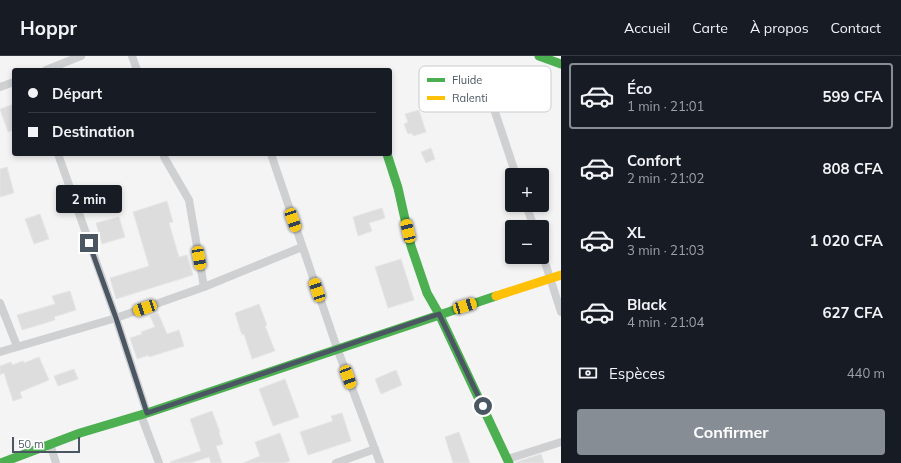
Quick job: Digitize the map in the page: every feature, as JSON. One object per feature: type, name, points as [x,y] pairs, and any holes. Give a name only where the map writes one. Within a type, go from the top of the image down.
[{"type":"main road","points":[[539,56],[561,64]]},
{"type":"main road","points":[[388,156],[398,188],[411,246],[427,293],[439,314],[508,461]]},
{"type":"main road","points":[[1,463],[80,433],[144,414],[439,314],[561,275]]},
{"type":"street","points":[[51,68],[81,56]]},
{"type":"street","points":[[132,56],[136,68]]},
{"type":"street","points":[[0,87],[12,83]]},
{"type":"street","points":[[495,112],[514,168]]},
{"type":"street","points":[[59,156],[116,318],[159,463]]},
{"type":"street","points":[[164,156],[189,200],[204,287]]},
{"type":"street","points":[[272,156],[337,348],[380,463]]},
{"type":"street","points":[[0,352],[116,318],[204,287],[302,247]]},
{"type":"street","points":[[545,264],[561,312]]},
{"type":"street","points":[[0,303],[17,346]]},
{"type":"street","points":[[508,461],[561,442]]},
{"type":"street","points":[[50,444],[56,463]]},
{"type":"street","points":[[336,463],[375,449]]},
{"type":"building","points":[[12,105],[12,131],[8,132],[0,109]]},
{"type":"building","points":[[419,110],[426,132],[413,136],[412,133],[408,134],[404,124],[408,122],[405,114]]},
{"type":"building","points":[[431,148],[435,159],[426,163],[421,152]]},
{"type":"building","points":[[7,167],[14,193],[0,197],[0,169]]},
{"type":"building","points":[[167,201],[173,222],[169,223],[179,257],[187,255],[193,275],[116,299],[110,278],[149,266],[133,212]]},
{"type":"building","points":[[382,208],[385,218],[369,223],[372,231],[358,236],[353,217]]},
{"type":"building","points":[[40,214],[49,239],[34,244],[25,219]]},
{"type":"building","points":[[119,217],[125,237],[102,244],[96,223]]},
{"type":"building","points":[[401,259],[414,300],[388,308],[375,267]]},
{"type":"building","points":[[70,291],[76,310],[54,317],[55,320],[22,330],[17,315],[55,304],[52,296]]},
{"type":"building","points":[[259,304],[267,325],[265,326],[275,351],[252,359],[235,313]]},
{"type":"building","points":[[158,313],[167,334],[179,330],[184,346],[149,357],[149,355],[137,359],[130,338],[155,327],[150,316]]},
{"type":"building","points":[[39,357],[49,380],[20,392],[22,398],[13,401],[4,373],[0,375],[0,366],[11,362],[12,365],[23,361],[24,363]]},
{"type":"building","points":[[74,369],[78,379],[58,386],[54,376]]},
{"type":"building","points":[[396,370],[402,385],[381,394],[375,379]]},
{"type":"building","points":[[285,379],[299,417],[273,426],[259,389]]},
{"type":"building","points":[[212,411],[223,444],[216,446],[222,463],[211,463],[209,457],[190,463],[171,463],[170,462],[201,451],[190,419]]},
{"type":"building","points":[[342,413],[351,441],[308,455],[300,432],[333,421],[331,416]]},
{"type":"building","points":[[459,432],[470,463],[453,463],[445,437]]},
{"type":"building","points":[[280,433],[290,461],[284,463],[243,463],[260,456],[255,442]]},
{"type":"building","points":[[541,454],[544,463],[516,463],[516,462]]},
{"type":"traffic: fast","points":[[539,56],[561,64]]},
{"type":"traffic: fast","points":[[388,156],[398,188],[411,246],[427,293],[439,314],[509,463]]},
{"type":"traffic: fast","points":[[1,463],[80,433],[147,413],[496,296]]},
{"type":"traffic: slow","points":[[496,296],[561,275]]},
{"type":"route","points":[[89,243],[116,318],[147,413],[439,314],[483,406]]}]
